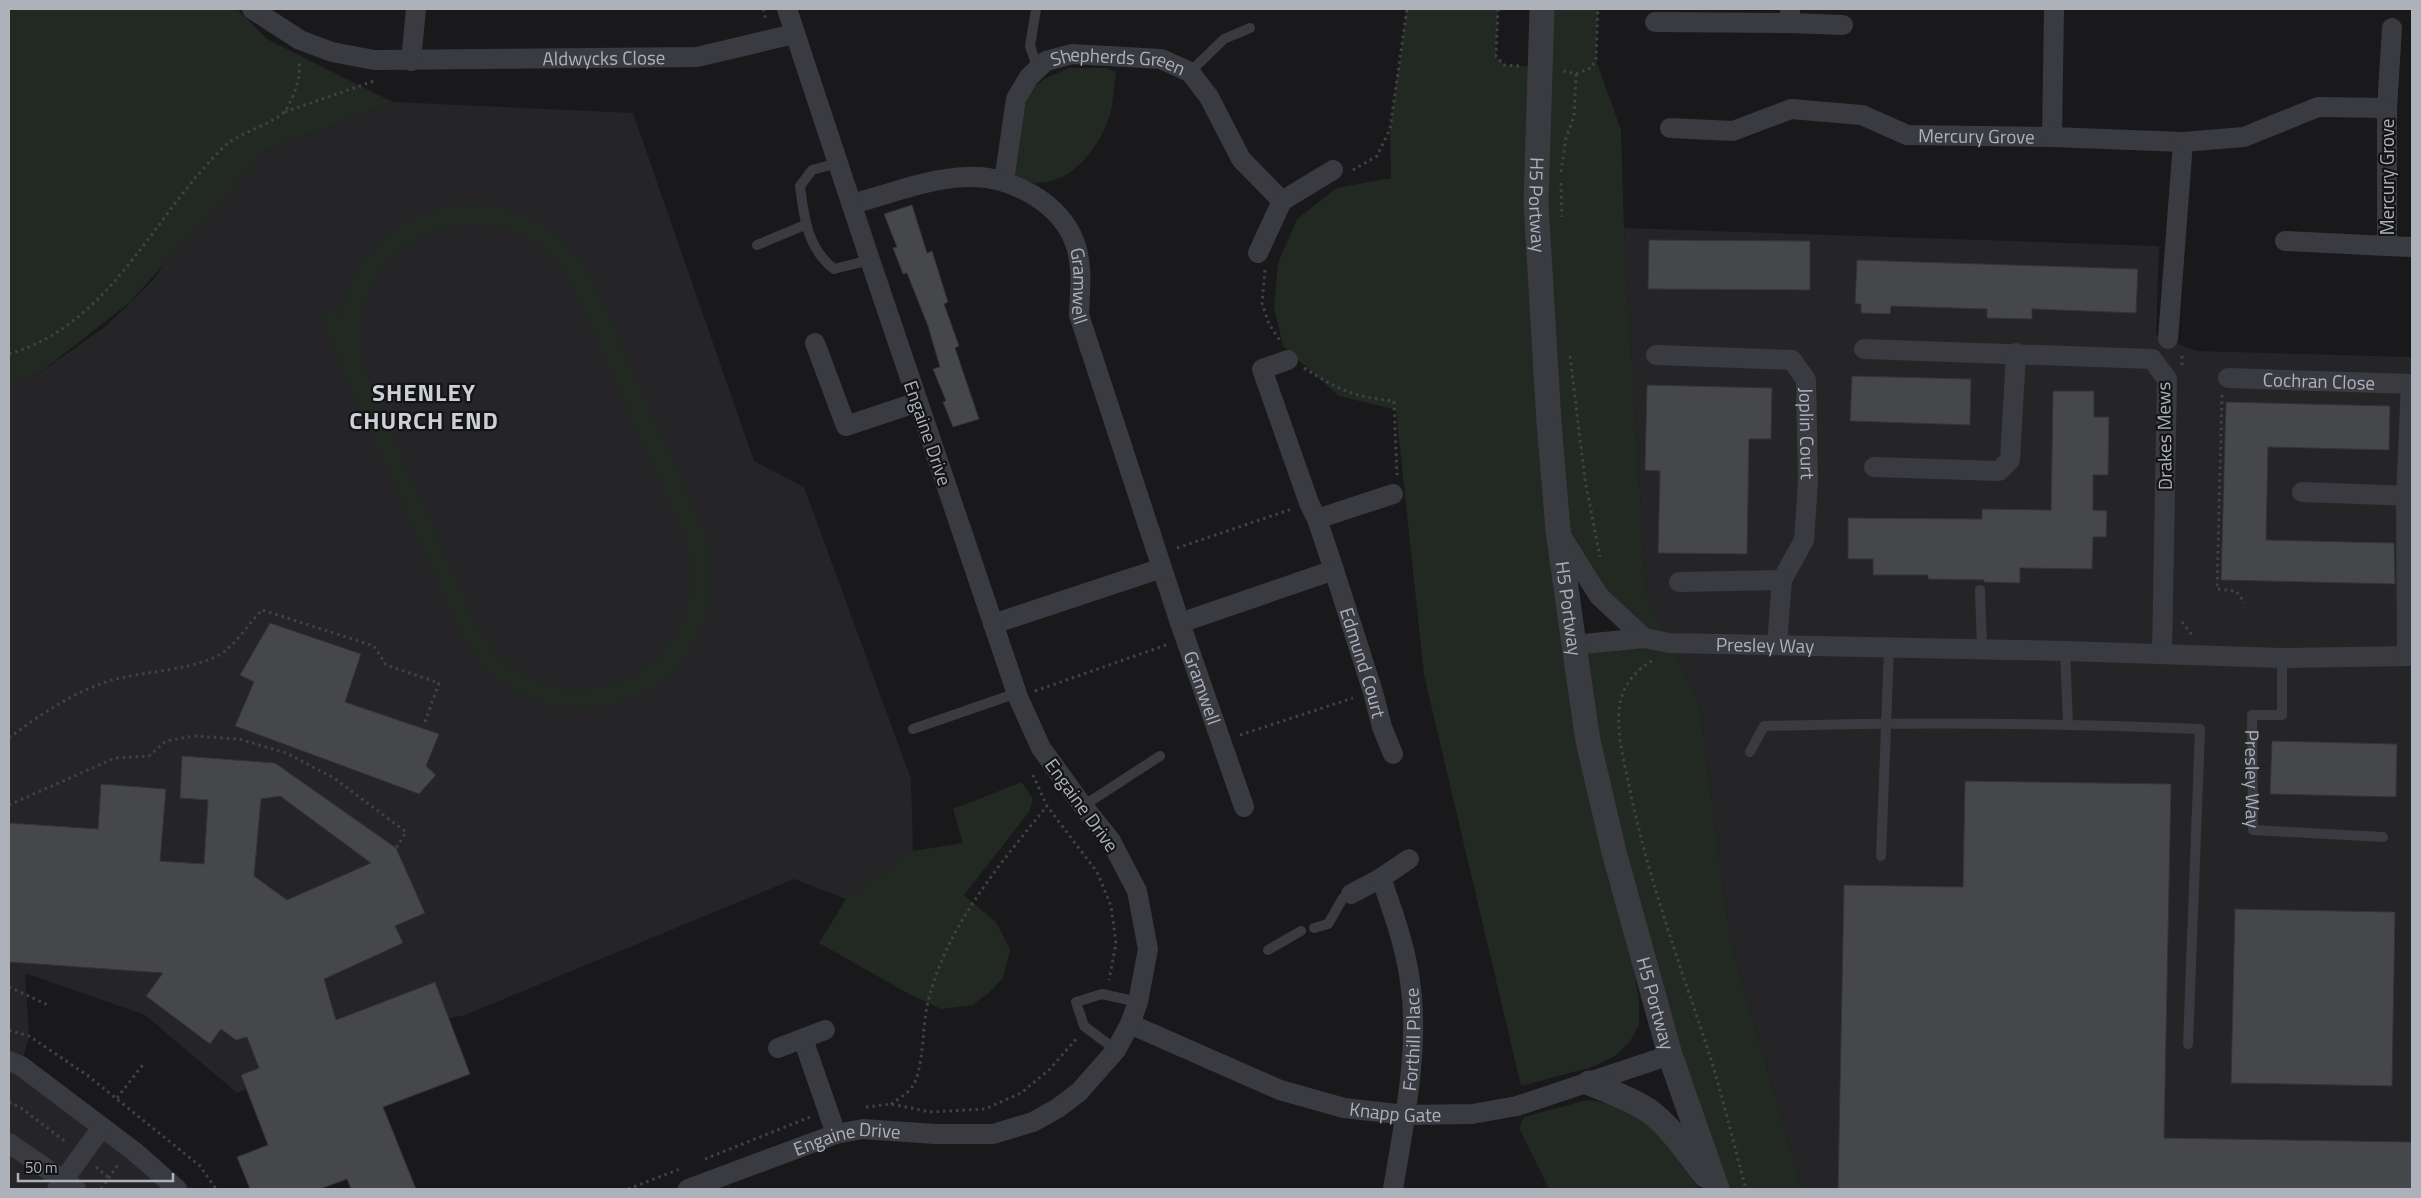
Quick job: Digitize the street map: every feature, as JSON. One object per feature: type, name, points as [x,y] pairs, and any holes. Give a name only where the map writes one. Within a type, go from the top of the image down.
[{"type":"street","name":"Aldwycks Close","points":[[252,9],[300,40],[332,52],[374,60],[697,57],[794,34]]},
{"type":"street","points":[[411,61],[416,9]]},
{"type":"street","name":"Engaine Drive","points":[[691,1189],[836,1134],[863,1129],[935,1134],[993,1134],[1034,1122],[1058,1108],[1079,1092],[1116,1050],[1130,1024],[1138,1002],[1148,949],[1137,891],[1111,840],[1083,806],[1041,748],[1017,695],[787,9]]},
{"type":"street","name":"H5 Portway","points":[[1542,9],[1536,203],[1549,423],[1558,530],[1588,741],[1614,852],[1670,1055],[1716,1189]]},
{"type":"street","name":"Mercury Grove","points":[[2052,137],[2054,9]]},
{"type":"street","points":[[1655,22],[1790,16],[1843,25]]},
{"type":"street","name":"Mercury Grove","points":[[2387,246],[2387,108],[2392,28]]},
{"type":"street","name":"Shepherds Green","points":[[1004,181],[1016,99],[1029,77],[1046,61],[1072,54],[1161,58],[1190,72],[1209,97],[1241,159],[1282,201]]},
{"type":"street","name":"Mercury Grove","points":[[1670,128],[1733,131],[1791,109],[1862,115],[1907,135],[2052,137],[2183,142],[2244,137],[2318,107],[2387,108]]},
{"type":"street","points":[[2168,340],[2183,142]]},
{"type":"street","points":[[1258,253],[1282,201],[1333,170]]},
{"type":"street","name":"Gramwell","points":[[852,204],[923,184],[968,177],[1004,181],[1040,200],[1057,213],[1075,242],[1081,271],[1079,315],[1182,631],[1244,807]]},
{"type":"street","name":"Mercury Grove","points":[[2285,241],[2412,247]]},
{"type":"street","points":[[815,343],[846,426],[918,402]]},
{"type":"street","name":"Drakes Mews","points":[[1864,349],[2152,359],[2167,379],[2162,654]]},
{"type":"street","points":[[1874,468],[1999,471],[2010,460],[2016,353]]},
{"type":"street","name":"Joplin Court","points":[[1656,355],[1792,360],[1806,380],[1808,482],[1804,540],[1782,580],[1777,644]]},
{"type":"street","name":"Edmund Court","points":[[1288,360],[1256,371],[1313,511],[1373,692],[1382,727],[1393,754]]},
{"type":"street","name":"Cochran Close","points":[[2228,378],[2412,384],[2409,496],[2410,656]]},
{"type":"street","points":[[2302,492],[2409,496]]},
{"type":"street","points":[[1313,511],[1393,494]]},
{"type":"street","points":[[1558,530],[1598,596],[1644,638]]},
{"type":"street","points":[[993,624],[1160,561]]},
{"type":"street","points":[[1182,631],[1334,570]]},
{"type":"street","points":[[1679,582],[1782,580]]},
{"type":"street","name":"Presley Way","points":[[1574,645],[1644,638],[1669,643],[1777,644],[1889,649],[2065,651],[2282,658],[2410,656]]},
{"type":"street","points":[[1351,894],[1381,878],[1409,859]]},
{"type":"street","name":"Forthill Place","points":[[1381,878],[1400,931],[1410,982],[1412,1038],[1406,1115],[1393,1189]]},
{"type":"street","name":"Knapp Gate","points":[[1130,1024],[1280,1090],[1344,1108],[1406,1115],[1472,1114],[1517,1106],[1670,1055]]},
{"type":"street","points":[[778,1048],[825,1030]]},
{"type":"street","points":[[803,1040],[836,1134]]},
{"type":"street","points":[[9,1061],[21,1066],[102,1126],[177,1189]]},
{"type":"street","points":[[1589,1083],[1623,1097],[1648,1111],[1670,1130],[1716,1189]]},
{"type":"street","points":[[9,1144],[66,1186],[82,1154],[102,1126]]},
{"type":"lane","points":[[1036,9],[1030,46],[1038,69]]},
{"type":"lane","points":[[1190,72],[1224,39],[1250,28]]},
{"type":"lane","points":[[838,163],[812,170],[800,186],[805,225],[822,259],[834,269],[870,260]]},
{"type":"lane","points":[[757,245],[805,225]]},
{"type":"lane","points":[[1980,590],[1982,650]]},
{"type":"lane","points":[[1881,856],[1889,649]]},
{"type":"lane","points":[[2065,651],[2068,723]]},
{"type":"lane","name":"Presley Way","points":[[2282,658],[2282,715],[2252,715],[2253,830],[2384,837]]},
{"type":"lane","points":[[913,729],[1017,695]]},
{"type":"lane","points":[[1750,752],[1764,726],[1885,722],[2068,723],[2200,729],[2188,1044]]},
{"type":"lane","points":[[1083,806],[1160,756]]},
{"type":"lane","points":[[1314,928],[1328,924],[1343,898],[1351,894]]},
{"type":"lane","points":[[1268,950],[1301,932]]},
{"type":"lane","points":[[1116,1050],[1084,1026],[1076,1002],[1102,994],[1138,1002]]},
{"type":"path","points":[[1333,170],[1340,178],[1377,156],[1390,129],[1407,9]]},
{"type":"path","points":[[1498,9],[1496,56],[1504,65],[1540,67]]},
{"type":"path","points":[[1576,74],[1591,68],[1596,60],[1598,9]]},
{"type":"path","points":[[9,354],[20,351],[65,326],[106,293],[136,258],[188,186],[229,143],[285,112],[300,77],[298,50]]},
{"type":"path","points":[[1258,253],[1266,271],[1262,303],[1269,324],[1284,349],[1288,360],[1302,366],[1336,388],[1366,398],[1394,401],[1398,471],[1393,494]]},
{"type":"path","points":[[2228,378],[2221,398],[2216,589],[2236,591],[2245,602]]},
{"type":"path","points":[[1160,561],[1313,511]]},
{"type":"path","points":[[9,738],[65,700],[112,680],[192,664],[217,656],[235,644],[244,628],[262,610],[374,646],[386,665],[439,683],[425,722]]},
{"type":"path","points":[[1017,695],[1182,631]]},
{"type":"path","points":[[1221,741],[1373,692]]},
{"type":"path","points":[[9,805],[115,758],[150,756],[166,741],[194,736],[239,739],[286,753],[334,778],[406,832],[396,848]]},
{"type":"path","points":[[1084,1026],[1074,1042],[1049,1070],[1021,1093],[985,1109],[930,1112],[891,1104],[913,1087],[921,1058],[927,1006],[940,963],[976,899],[1004,859],[1047,806],[1097,872],[1112,906],[1116,943],[1110,978],[1102,994]]},
{"type":"path","points":[[9,987],[50,1006]]},
{"type":"path","points":[[9,1030],[29,1036],[87,1075],[117,1098],[200,1166],[216,1189]]},
{"type":"path","points":[[117,1098],[145,1062]]},
{"type":"path","points":[[9,1102],[21,1108],[82,1154],[109,1178]]},
{"type":"shaded area","points":[[9,9],[237,9],[267,39],[393,102],[266,151],[130,302],[37,375],[9,382]]},
{"type":"shaded area","points":[[1407,9],[1498,9],[1496,57],[1505,65],[1539,67],[1546,9],[1598,9],[1596,60],[1621,130],[1624,228],[1646,592],[1700,706],[1730,939],[1802,1189],[1717,1189],[1615,859],[1639,999],[1639,1025],[1629,1043],[1615,1056],[1592,1067],[1521,1086],[1424,675],[1396,410],[1339,396],[1283,346],[1274,307],[1278,263],[1297,219],[1337,188],[1391,178],[1390,129]],"holes":[[[1559,531],[1643,638],[1574,645]]]},
{"type":"shaded area","points":[[1069,68],[1107,68],[1116,72],[1112,105],[1107,123],[1094,148],[1074,169],[1050,181],[1036,183],[1028,181],[1015,175],[1020,131],[1028,98],[1032,90],[1039,83]]},
{"type":"shaded area","points":[[393,102],[633,113],[754,461],[804,487],[911,779],[913,851],[846,899],[794,879],[465,1015],[356,1038],[237,1093],[145,1015],[25,973],[29,1036],[21,1066],[9,1061],[9,382],[37,375],[106,326],[153,280],[213,196],[266,151]]},
{"type":"shaded area","points":[[462,204],[484,205],[504,209],[539,223],[568,247],[593,281],[704,531],[711,587],[698,635],[671,672],[633,697],[589,708],[542,702],[498,679],[461,635],[320,318],[336,310],[341,319],[347,295],[356,274],[382,240],[417,217],[438,209]],"holes":[[[471,223],[501,227],[526,237],[549,254],[568,276],[687,542],[691,591],[678,632],[652,663],[617,683],[578,690],[539,683],[503,660],[475,621],[367,379],[361,349],[361,322],[367,296],[378,274],[395,255],[416,240],[442,229]]]},
{"type":"shaded area","points":[[1624,228],[2159,246],[2156,335],[2196,351],[2412,357],[2412,1189],[1802,1189],[1730,939],[1700,706],[1646,592]]},
{"type":"shaded area","points":[[1022,782],[1033,799],[1029,812],[964,895],[996,922],[1010,950],[1003,978],[990,992],[972,1005],[941,1009],[909,994],[819,943],[846,899],[913,851],[963,843],[953,809]]},
{"type":"shaded area","points":[[9,1068],[174,1189],[9,1189]]},
{"type":"shaded area","points":[[1587,1100],[1622,1108],[1654,1126],[1671,1147],[1698,1189],[1549,1189],[1519,1128],[1524,1117]]},
{"type":"building","points":[[912,205],[927,253],[932,251],[948,302],[944,304],[959,346],[955,348],[979,419],[953,427],[943,402],[946,401],[933,369],[940,367],[928,326],[907,273],[903,274],[893,248],[897,247],[884,214]]},
{"type":"building","points":[[1649,240],[1810,241],[1810,290],[1648,289]]},
{"type":"building","points":[[1857,260],[2138,269],[2136,313],[2032,309],[2032,319],[1987,318],[1987,309],[1891,306],[1890,314],[1861,313],[1861,304],[1855,304]]},
{"type":"building","points":[[1852,376],[1971,379],[1970,425],[1850,421]]},
{"type":"building","points":[[1647,385],[1772,388],[1771,439],[1749,439],[1747,554],[1658,553],[1660,471],[1645,470]]},
{"type":"building","points":[[2053,391],[2094,391],[2094,417],[2109,417],[2108,475],[2093,475],[2093,510],[2107,511],[2106,537],[2093,537],[2092,569],[2020,568],[2020,583],[1984,582],[1984,580],[1928,579],[1928,575],[1873,575],[1873,559],[1848,559],[1848,518],[1982,519],[1982,509],[2051,510]]},
{"type":"building","points":[[2226,402],[2390,406],[2389,450],[2268,447],[2266,540],[2394,543],[2395,584],[2221,580]]},
{"type":"building","points":[[270,623],[361,654],[345,702],[439,734],[426,766],[436,775],[419,794],[235,726],[254,682],[240,675]]},
{"type":"building","points":[[2272,741],[2397,744],[2396,797],[2270,794]]},
{"type":"building","points":[[182,756],[275,763],[396,848],[425,913],[395,926],[403,943],[324,979],[336,1020],[435,982],[470,1074],[383,1107],[416,1189],[351,1189],[347,1179],[320,1189],[250,1189],[237,1157],[268,1145],[241,1075],[259,1068],[247,1037],[236,1040],[221,1029],[210,1044],[146,996],[163,973],[9,962],[9,823],[98,829],[101,784],[166,789],[160,861],[204,864],[208,800],[180,798]],"holes":[[[280,796],[371,863],[287,900],[254,876],[261,799]]]},
{"type":"building","points":[[1965,781],[2171,784],[2164,1138],[2412,1142],[2412,1189],[1838,1189],[1844,885],[1963,887]]},
{"type":"building","points":[[2235,909],[2395,912],[2392,1086],[2231,1083]]},
{"type":"district","name":"SHENLEY CHURCH END","points":[[424,407]]}]
